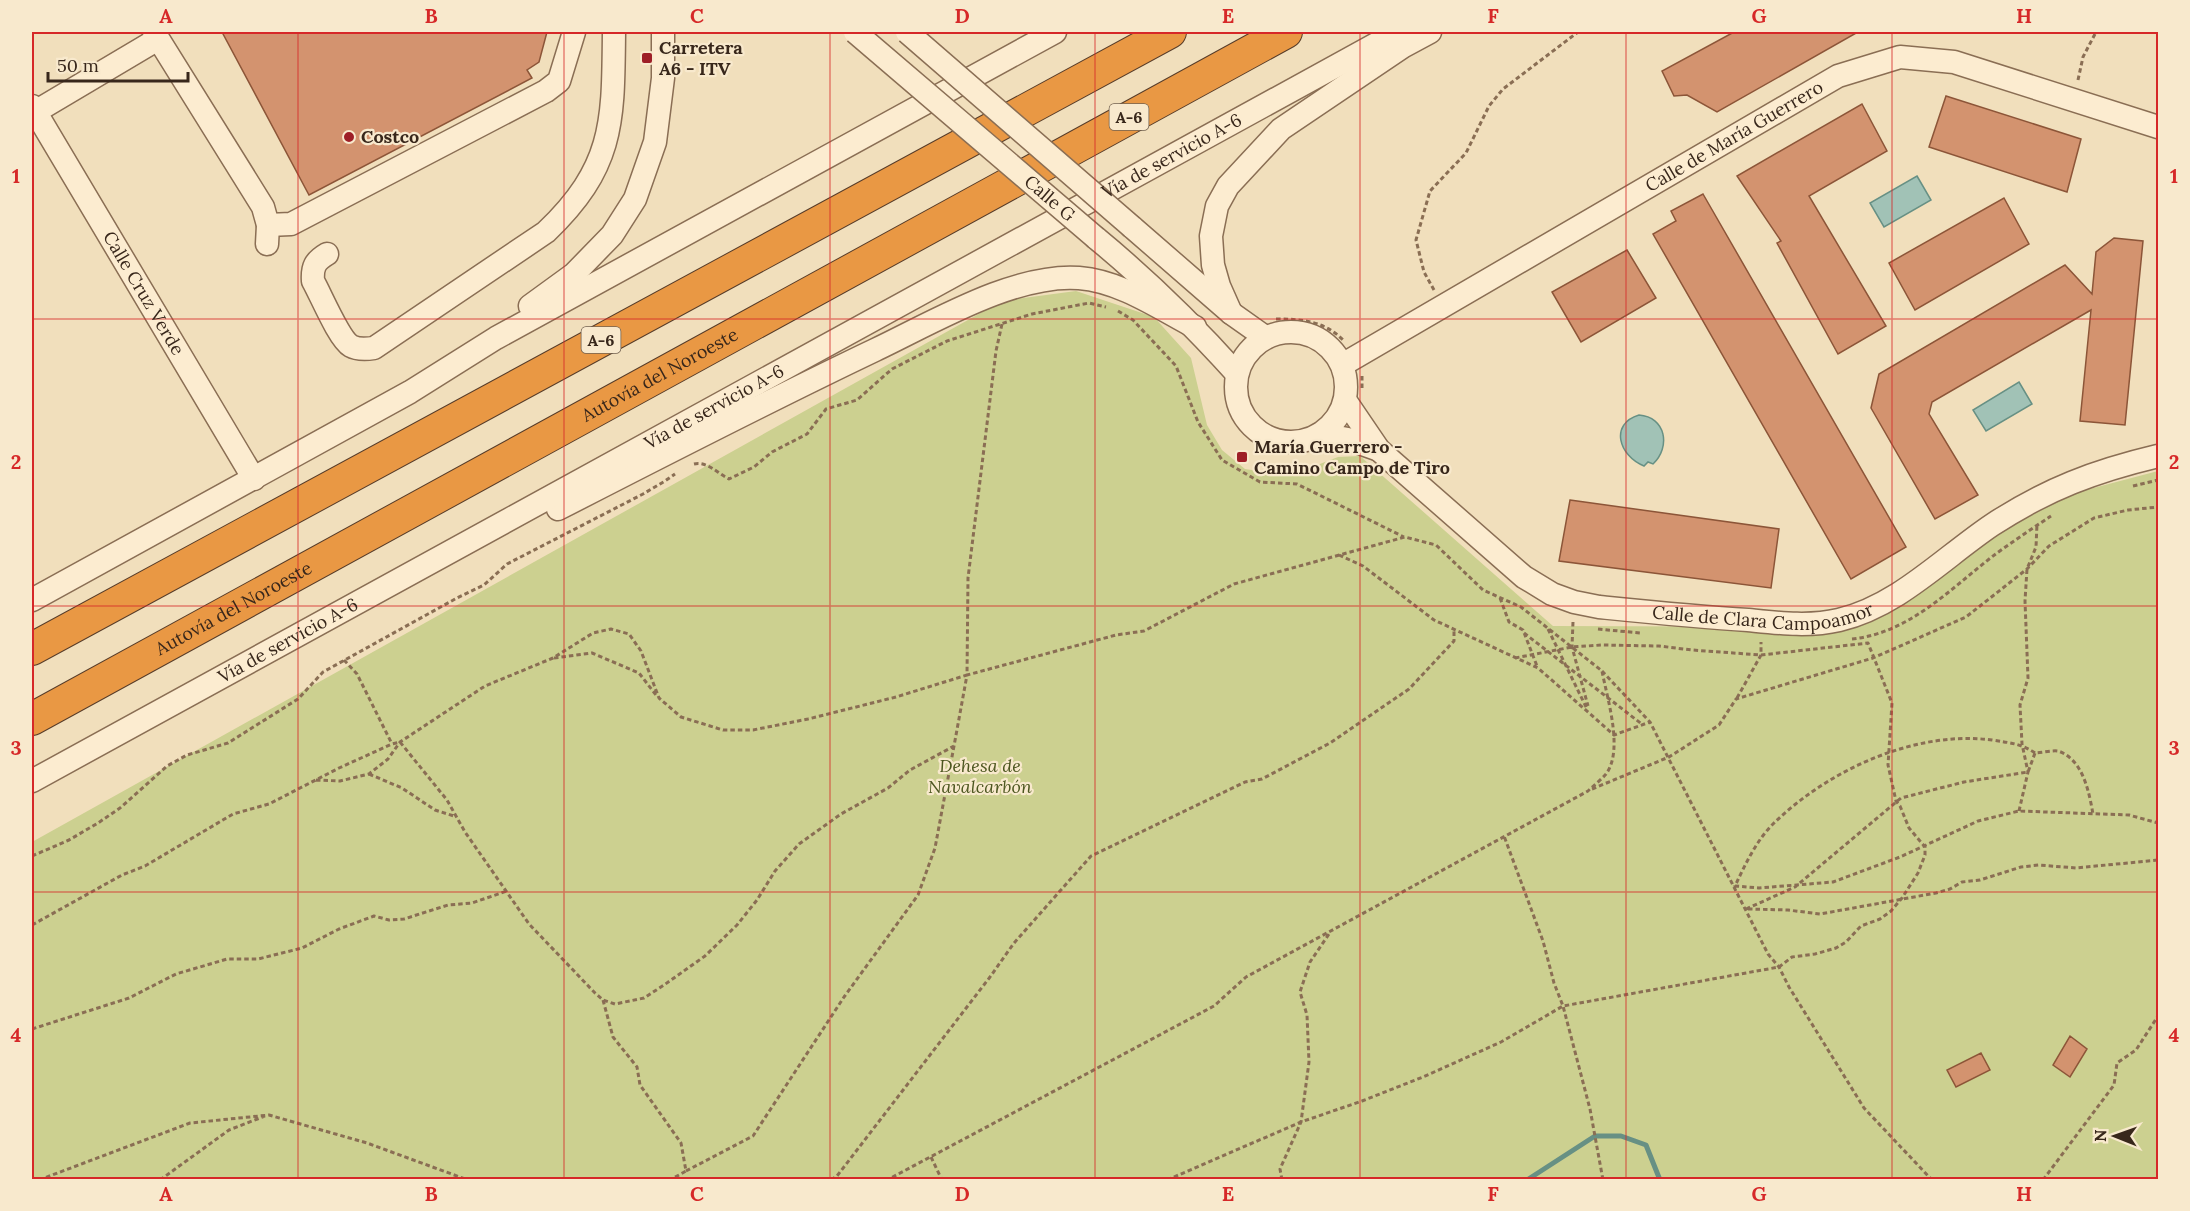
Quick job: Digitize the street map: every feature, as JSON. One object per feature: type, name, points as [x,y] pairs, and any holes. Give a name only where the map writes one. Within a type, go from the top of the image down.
[{"type":"highway","name":"A-6","points":[[32,649],[1170,32]]},
{"type":"highway","name":"Autovía del Noroeste","points":[[32,719],[1286,32]]},
{"type":"highway","points":[[947,218],[981,210],[1308,32]]},
{"type":"street","points":[[33,109],[156,35],[263,207],[267,235],[546,91],[559,81],[574,32]]},
{"type":"street","points":[[327,254],[316,260],[313,281],[344,340],[352,347],[374,348],[546,232],[582,192],[595,171],[607,139],[613,102],[614,32]]},
{"type":"street","points":[[496,338],[531,305],[574,274],[612,235],[635,199],[655,142],[663,78],[663,32]]},
{"type":"street","name":"Calle G","points":[[855,32],[1142,276],[1195,327],[1237,374]]},
{"type":"street","name":"Calle G","points":[[907,32],[1231,313],[1269,328]]},
{"type":"street","points":[[1008,57],[1043,32]]},
{"type":"street","points":[[33,596],[411,392],[496,338],[1055,32]]},
{"type":"street","name":"Vía de servicio A-6","points":[[32,781],[1398,32]]},
{"type":"street","points":[[1231,313],[1213,266],[1211,236],[1217,206],[1228,186],[1281,129],[1404,46],[1430,32]]},
{"type":"street","name":"Calle de María Guerrero","points":[[1342,365],[1838,76],[1900,57],[1954,62],[2158,127]]},
{"type":"street","name":"Calle Cruz Verde","points":[[33,109],[254,478]]},
{"type":"street","points":[[32,795],[515,531],[785,393],[992,294],[1036,281],[1078,278],[1125,289],[1195,327]]},
{"type":"street","points":[[1269,328],[1312,335],[1330,347],[1342,365],[1346,378],[1345,400],[1332,425],[1320,435],[1306,441],[1276,441],[1262,434],[1249,423],[1240,408],[1236,392],[1237,374],[1247,353],[1269,328]]},
{"type":"street","name":"Calle de Clara Campoamor","points":[[1345,400],[1379,450],[1524,577],[1552,594],[1574,602],[1599,607],[1804,625],[1838,620],[1879,607],[1991,526],[2036,497],[2079,478],[2158,456]]},
{"type":"street","name":"Calle de Clara Campoamor","points":[[1320,435],[1348,439],[1379,450]]},
{"type":"path","points":[[1442,306],[1424,272],[1416,240],[1431,191],[1466,153],[1489,106],[1503,89],[1578,32]]},
{"type":"path","points":[[2073,100],[2083,57],[2097,32]]},
{"type":"path","points":[[690,465],[699,463],[708,465],[729,479],[754,467],[772,452],[807,434],[826,409],[857,400],[892,369],[947,341],[1032,314],[1089,303],[1111,308],[1133,320],[1176,366],[1197,422],[1222,460],[1260,482],[1297,484],[1405,537],[1436,545],[1483,590],[1521,607],[1602,671],[1650,722],[1768,954],[1779,966],[1789,987],[1864,1108],[1932,1179]]},
{"type":"path","points":[[1269,328],[1303,319],[1335,331]]},
{"type":"path","points":[[670,1179],[753,1136],[844,997],[918,896],[935,848],[967,675],[968,578],[996,351],[1002,323]]},
{"type":"path","points":[[32,856],[69,840],[98,823],[167,766],[187,755],[228,743],[298,699],[323,672],[484,585],[507,564],[665,482],[682,468]]},
{"type":"path","points":[[2123,488],[2158,480]]},
{"type":"path","points":[[2028,772],[2022,744],[2020,705],[2028,678],[2025,634],[2027,569],[2036,548],[2036,497]]},
{"type":"path","points":[[1736,699],[1872,658],[1966,616],[2027,569],[2049,546],[2094,518],[2128,510],[2158,507]]},
{"type":"path","points":[[1865,638],[1902,625],[1934,603],[1996,553],[2054,515]]},
{"type":"path","points":[[553,658],[591,653],[639,673],[658,698],[681,717],[723,730],[753,730],[808,720],[1116,635],[1144,631],[1234,584],[1405,537]]},
{"type":"path","points":[[1337,554],[1363,566],[1434,620],[1538,668],[1614,735]]},
{"type":"path","points":[[1499,597],[1509,622],[1523,630],[1643,725]]},
{"type":"path","points":[[1573,622],[1572,647],[1590,713]]},
{"type":"path","points":[[1547,628],[1590,713]]},
{"type":"path","points":[[32,925],[122,875],[145,866],[233,814],[268,804],[400,742],[485,686],[553,658],[593,633],[611,629],[629,634],[641,651],[658,698]]},
{"type":"path","points":[[831,1179],[837,1176],[883,1117],[1014,943],[1091,856],[1245,782],[1262,779],[1330,744],[1409,689],[1454,641],[1454,630]]},
{"type":"path","points":[[1524,633],[1538,668]]},
{"type":"path","points":[[887,1179],[894,1178],[931,1156],[1214,1006],[1246,977],[1504,836],[1588,791],[1669,758],[1719,725],[1761,655],[1761,642]]},
{"type":"path","points":[[1167,1179],[1301,1122],[1423,1077],[1501,1042],[1563,1006],[1779,966],[1792,957],[1836,948],[1846,942],[1861,926],[1891,912],[1918,873],[1925,855],[1925,847],[1909,828],[1896,801],[1888,765],[1892,703],[1872,658],[1868,643],[1761,655],[1659,646],[1572,647],[1515,658]]},
{"type":"path","points":[[344,660],[357,674],[392,744]]},
{"type":"path","points":[[1588,791],[1606,774],[1611,764],[1614,735],[1602,671]]},
{"type":"path","points":[[1614,735],[1650,722]]},
{"type":"path","points":[[1735,886],[1750,856],[1772,825],[1809,795],[1833,779],[1889,752],[1941,739],[1982,739],[2022,744],[2035,753],[2058,751],[2078,764],[2090,796],[2093,814]]},
{"type":"path","points":[[400,742],[447,800],[529,924],[603,1000],[615,1004],[644,998],[705,956],[737,925],[757,900],[774,872],[799,844],[841,814],[888,788],[910,770],[954,746]]},
{"type":"path","points":[[315,780],[340,781],[369,774],[388,759],[400,742]]},
{"type":"path","points":[[2019,811],[2035,753]]},
{"type":"path","points":[[1746,909],[1795,887],[1901,798],[1964,782],[2028,772]]},
{"type":"path","points":[[369,774],[402,788],[435,810],[456,816]]},
{"type":"path","points":[[1735,886],[1795,887],[1833,882],[1925,847],[1978,820],[2019,811],[2129,815],[2158,823]]},
{"type":"path","points":[[1504,836],[1543,941],[1554,983],[1563,1006],[1590,1109],[1604,1179]]},
{"type":"path","points":[[1746,909],[1788,910],[1820,914],[1936,893],[1962,882],[1980,880],[2030,866],[2076,868],[2158,860]]},
{"type":"path","points":[[32,1029],[129,998],[176,974],[227,959],[258,959],[302,948],[339,929],[374,916],[390,920],[404,919],[448,905],[472,903],[507,891]]},
{"type":"path","points":[[1282,1179],[1280,1169],[1301,1122],[1309,1062],[1307,1015],[1300,992],[1310,962],[1330,933]]},
{"type":"path","points":[[603,1000],[613,1037],[637,1067],[640,1085],[681,1143],[686,1171]]},
{"type":"path","points":[[2043,1179],[2114,1085],[2117,1063],[2136,1050],[2158,1016]]},
{"type":"path","points":[[160,1179],[229,1130],[269,1115]]},
{"type":"path","points":[[39,1179],[190,1123],[269,1115],[367,1143],[468,1179]]},
{"type":"path","points":[[931,1156],[942,1179]]},
{"type":"green space","name":"Dehesa de Navalcarbón","points":[[1076,291],[1154,317],[1191,358],[1207,425],[1222,450],[1245,469],[1279,474],[1299,472],[1338,457],[1360,456],[1553,626],[1859,627],[2048,500],[2158,471],[2158,1179],[32,1179],[32,842],[1002,301]]},
{"type":"water","points":[[1917,176],[1931,200],[1884,227],[1870,203]]},
{"type":"water","points":[[2019,382],[2032,404],[1986,431],[1973,410]]},
{"type":"water","points":[[1639,415],[1655,421],[1663,434],[1664,442],[1659,457],[1653,464],[1648,462],[1644,466],[1628,455],[1621,440],[1624,425]]},
{"type":"building","name":"Costco","points":[[222,32],[547,32],[539,62],[527,70],[532,78],[309,195]]},
{"type":"building","points":[[1734,32],[1858,32],[1717,112],[1687,95],[1674,96],[1662,71]]},
{"type":"building","points":[[1946,96],[2081,139],[2067,192],[1929,147]]},
{"type":"building","points":[[1862,104],[1887,151],[1809,196],[1886,326],[1838,354],[1777,243],[1781,241],[1737,176]]},
{"type":"building","points":[[1703,194],[1906,547],[1851,579],[1653,234],[1676,221],[1671,211]]},
{"type":"building","points":[[2004,198],[2029,244],[1915,310],[1889,263]]},
{"type":"building","points":[[2114,238],[2143,241],[2125,425],[2080,421],[2091,310],[1932,402],[1929,414],[1978,495],[1935,519],[1871,408],[1879,374],[2065,265],[2092,294],[2096,252]]},
{"type":"building","points":[[1627,250],[1656,298],[1581,342],[1552,292]]},
{"type":"building","points":[[1570,500],[1779,529],[1771,588],[1559,561]]},
{"type":"building","points":[[2070,1036],[2087,1049],[2070,1077],[2053,1065]]},
{"type":"building","points":[[1981,1053],[1990,1070],[1956,1087],[1947,1070]]},
{"type":"waterway","points":[[1527,1180],[1595,1136],[1621,1136],[1646,1145],[1660,1180]]},
{"type":"place","name":"Carretera A6 - ITV","points":[[647,58]]},
{"type":"place","name":"Costco","points":[[349,137]]},
{"type":"place","name":"María Guerrero - Camino Campo de Tiro","points":[[1242,457]]}]
